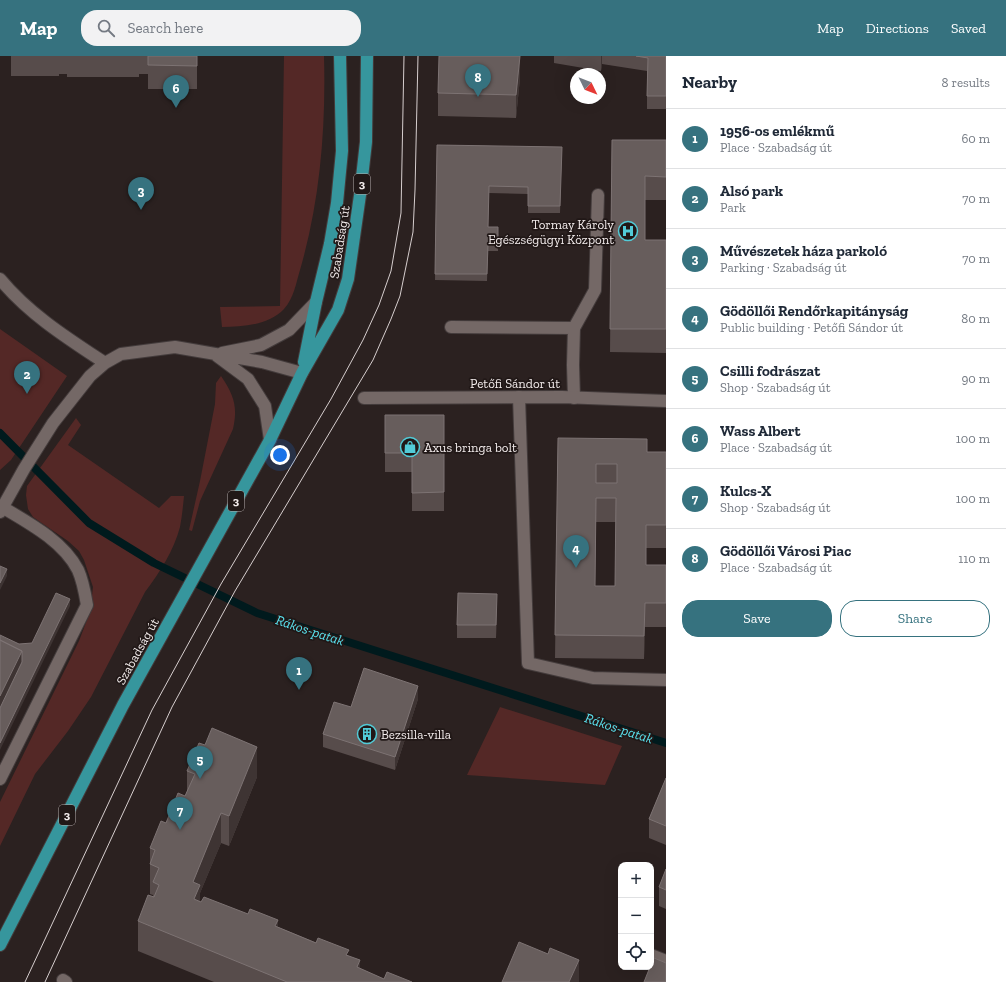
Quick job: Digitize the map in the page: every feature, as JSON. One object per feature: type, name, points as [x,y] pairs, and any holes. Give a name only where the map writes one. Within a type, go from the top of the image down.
[{"type":"main road","name":"Szabadság út","points":[[302,373],[316,302],[330,244],[337,203],[342,151],[340,56]]},
{"type":"main road","name":"Szabadság út","points":[[0,945],[5,928],[123,705],[270,440],[302,373],[338,310],[348,279],[366,142],[366,56]]},
{"type":"street","points":[[574,398],[574,328],[595,290],[598,195]]},
{"type":"street","points":[[0,279],[29,309],[64,336],[105,362]]},
{"type":"street","points":[[215,354],[261,345],[289,330],[316,302]]},
{"type":"street","points":[[451,327],[574,328]]},
{"type":"street","points":[[0,779],[87,605],[85,589],[77,569],[70,558],[50,539],[32,525],[1,509],[24,469],[58,417],[90,376],[105,362],[121,354],[175,347],[262,362],[302,373]]},
{"type":"street","points":[[215,354],[248,379],[265,406],[270,440]]},
{"type":"street","points":[[519,397],[528,663],[593,678],[666,680]]},
{"type":"street","name":"Petőfi Sándor út","points":[[364,398],[519,397],[666,400]]},
{"type":"street","points":[[654,956],[666,961]]},
{"type":"shaded area","points":[[284,56],[324,56],[323,137],[317,191],[307,244],[294,290],[284,309],[271,319],[263,322],[247,326],[222,327],[220,307],[280,306]]},
{"type":"shaded area","points":[[0,329],[67,376],[11,460],[0,470]]},
{"type":"shaded area","points":[[221,376],[234,401],[235,414],[233,429],[200,501],[192,531],[189,530],[215,404],[216,383]]},
{"type":"shaded area","points":[[76,418],[81,425],[68,445],[159,508],[171,496],[184,496],[181,523],[170,552],[161,569],[145,592],[91,697],[68,731],[35,774],[0,846],[0,802],[79,641],[90,612],[93,587],[84,560],[79,551],[68,541],[33,517],[28,509],[26,495],[27,486]]},
{"type":"shaded area","points":[[500,707],[622,746],[605,785],[467,775]]},
{"type":"building","points":[[148,56],[197,56],[197,66],[148,65]]},
{"type":"building","points":[[439,56],[520,56],[516,95],[438,93]]},
{"type":"building","points":[[636,56],[666,56],[666,96],[647,96],[648,58]]},
{"type":"building","name":"Tormay Károly Egészségügyi Központ","points":[[612,140],[666,140],[666,177],[645,176],[645,240],[666,240],[666,329],[610,329]]},
{"type":"building","points":[[437,145],[562,147],[560,206],[528,206],[528,187],[489,186],[488,227],[498,227],[498,244],[488,244],[487,274],[435,274]]},
{"type":"building","points":[[385,415],[444,415],[444,492],[412,493],[412,453],[385,453]]},
{"type":"building","points":[[558,438],[647,439],[647,452],[666,452],[666,525],[646,525],[646,565],[666,565],[666,603],[645,603],[644,636],[555,635]],"holes":[[[596,464],[617,464],[617,483],[596,483]],[[596,498],[616,498],[615,586],[595,586]]]},
{"type":"building","points":[[0,566],[7,569],[0,583]]},
{"type":"building","points":[[56,593],[70,599],[0,743],[0,708],[22,662],[22,651],[0,640],[0,635],[19,644],[32,643]]},
{"type":"building","points":[[458,593],[497,594],[496,625],[457,625]]},
{"type":"building","points":[[0,640],[22,651],[0,696]]},
{"type":"building","name":"Bezsilla-villa","points":[[364,668],[418,686],[395,757],[323,734],[334,702],[351,707]]},
{"type":"building","points":[[212,728],[257,747],[229,816],[221,813],[193,882],[200,885],[194,899],[201,902],[204,897],[248,914],[250,909],[278,920],[275,926],[316,943],[318,938],[349,950],[346,955],[360,960],[357,967],[384,979],[387,972],[412,982],[287,982],[138,921],[148,895],[154,897],[159,885],[153,882],[159,868],[150,864],[155,850],[150,848],[161,821],[166,823],[178,793],[185,796],[195,774],[187,771],[199,743],[205,745]]},
{"type":"building","points":[[666,778],[666,826],[649,819]]},
{"type":"building","points":[[666,869],[666,890],[659,887]]},
{"type":"building","points":[[519,942],[548,954],[550,948],[579,960],[569,982],[502,982]]},
{"type":"building","points":[[654,958],[666,963],[666,982],[644,982],[649,970],[654,970]]},
{"type":"waterway","name":"Rákos-patak","points":[[0,433],[89,523],[154,563],[257,613],[666,743]]},
{"type":"tram line","points":[[25,982],[152,710],[221,584],[331,399],[363,340],[379,305],[391,271],[401,213],[404,56]]},
{"type":"tram line","points":[[45,982],[172,707],[235,591],[373,360],[391,319],[400,296],[413,232],[418,56]]},
{"type":"place","name":"Gödöllői Városi Piac","points":[[478,97]]},
{"type":"place","name":"Wass Albert","points":[[176,108]]},
{"type":"place","name":"Művészetek háza parkoló","points":[[141,210]]},
{"type":"place","name":"Tormay Károly Egészségügyi Központ","points":[[628,231]]},
{"type":"place","name":"Alsó park","points":[[27,394]]},
{"type":"place","name":"Axus bringa bolt","points":[[410,447]]},
{"type":"place","name":"Gödöllői Rendőrkapitányság","points":[[576,568]]},
{"type":"place","name":"1956-os emlékmű","points":[[299,690]]},
{"type":"place","name":"Bezsilla-villa","points":[[367,734]]},
{"type":"place","name":"Csilli fodrászat","points":[[200,779]]},
{"type":"place","name":"Kulcs-X","points":[[180,830]]}]
